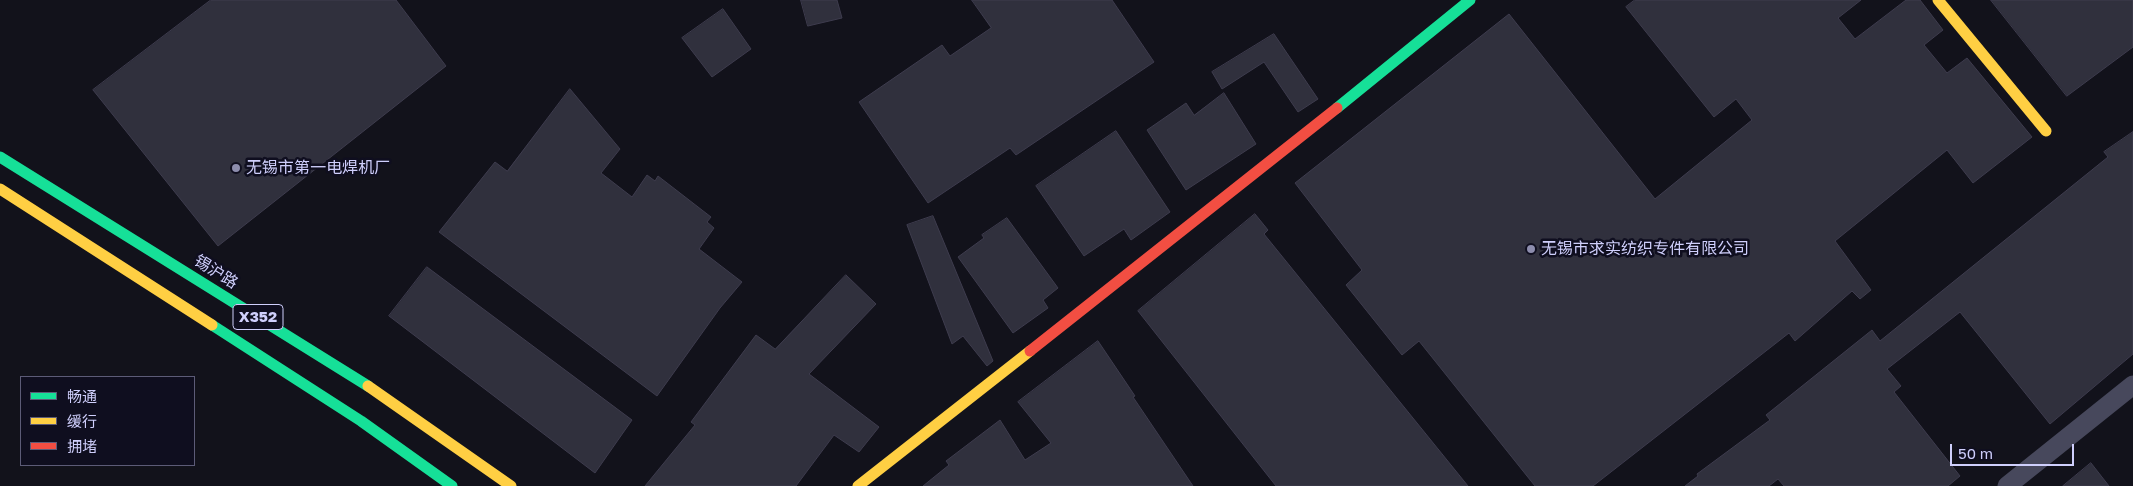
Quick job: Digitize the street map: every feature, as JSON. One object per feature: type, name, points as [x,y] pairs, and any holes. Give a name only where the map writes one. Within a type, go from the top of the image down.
[{"type":"main road","points":[[858,486],[1238,188],[1470,0]]},
{"type":"main road","points":[[1938,0],[2046,131]]},
{"type":"main road","name":"锡沪路","points":[[0,157],[349,373],[511,486]]},
{"type":"main road","name":"X352","points":[[0,189],[353,416],[452,486]]},
{"type":"street","points":[[2007,486],[2133,385]]},
{"type":"building","name":"无锡市第一电焊机厂","points":[[211,0],[396,0],[446,66],[218,246],[93,90]]},
{"type":"building","points":[[801,0],[837,0],[842,18],[808,26]]},
{"type":"building","points":[[972,0],[1112,0],[1154,62],[1016,155],[1010,148],[928,203],[859,102],[942,45],[950,56],[991,28]]},
{"type":"building","name":"无锡市求实纺织专件有限公司","points":[[1635,0],[1861,0],[1838,18],[1855,39],[1906,0],[1920,0],[1943,30],[1924,45],[1947,73],[1967,58],[2032,137],[1973,183],[1947,150],[1835,241],[1871,290],[1860,299],[1852,291],[1795,341],[1789,333],[1593,486],[1535,486],[1419,341],[1402,355],[1346,285],[1362,270],[1295,183],[1509,14],[1655,199],[1752,120],[1736,99],[1714,117],[1626,7]]},
{"type":"building","points":[[1991,0],[2133,0],[2133,47],[2067,96]]},
{"type":"building","points":[[723,9],[751,49],[712,77],[682,38]]},
{"type":"building","points":[[1274,34],[1318,99],[1298,112],[1264,62],[1222,89],[1212,72]]},
{"type":"building","points":[[570,89],[620,149],[601,173],[632,197],[647,175],[655,181],[658,176],[711,217],[707,222],[714,228],[699,249],[742,282],[720,308],[657,396],[439,232],[495,162],[507,171]]},
{"type":"building","points":[[1224,93],[1256,144],[1186,190],[1147,130],[1186,103],[1194,115]]},
{"type":"building","points":[[1116,131],[1170,212],[1131,240],[1124,229],[1084,256],[1036,186]]},
{"type":"building","points":[[2133,132],[2133,354],[2050,424],[1960,312],[1887,369],[1901,386],[1894,392],[1960,476],[1948,486],[1784,486],[1778,479],[1769,486],[1685,486],[1698,476],[1697,474],[1770,420],[1766,415],[1872,330],[1880,341],[2108,157],[2104,152]]},
{"type":"building","points":[[1255,214],[1268,230],[1264,234],[1468,486],[1276,486],[1138,311]]},
{"type":"building","points":[[933,216],[993,361],[987,366],[963,336],[952,344],[907,225]]},
{"type":"building","points":[[1007,218],[1058,288],[1043,300],[1048,308],[1013,333],[958,257],[984,238],[982,235]]},
{"type":"building","points":[[427,267],[632,420],[595,473],[389,316]]},
{"type":"building","points":[[846,275],[876,304],[809,374],[879,427],[859,452],[834,435],[796,486],[645,486],[695,425],[691,422],[756,335],[775,349]]},
{"type":"building","points":[[1098,341],[1193,486],[923,486],[949,465],[946,461],[1000,420],[1025,460],[1051,443],[1018,402]]},
{"type":"building","points":[[2091,463],[2109,486],[2063,486]]},
{"type":"traffic: fast","points":[[1337,108],[1470,0]]},
{"type":"traffic: fast","points":[[0,157],[368,386]]},
{"type":"traffic: fast","points":[[212,325],[361,421],[452,486]]},
{"type":"traffic: slow","points":[[1938,0],[2046,131]]},
{"type":"traffic: slow","points":[[0,189],[212,325]]},
{"type":"traffic: slow","points":[[858,486],[1030,351]]},
{"type":"traffic: slow","points":[[368,386],[511,486]]},
{"type":"traffic: jam","points":[[1030,351],[1337,108]]},
{"type":"place","name":"无锡市第一电焊机厂","points":[[236,168]]},
{"type":"place","name":"无锡市求实纺织专件有限公司","points":[[1531,249]]}]
